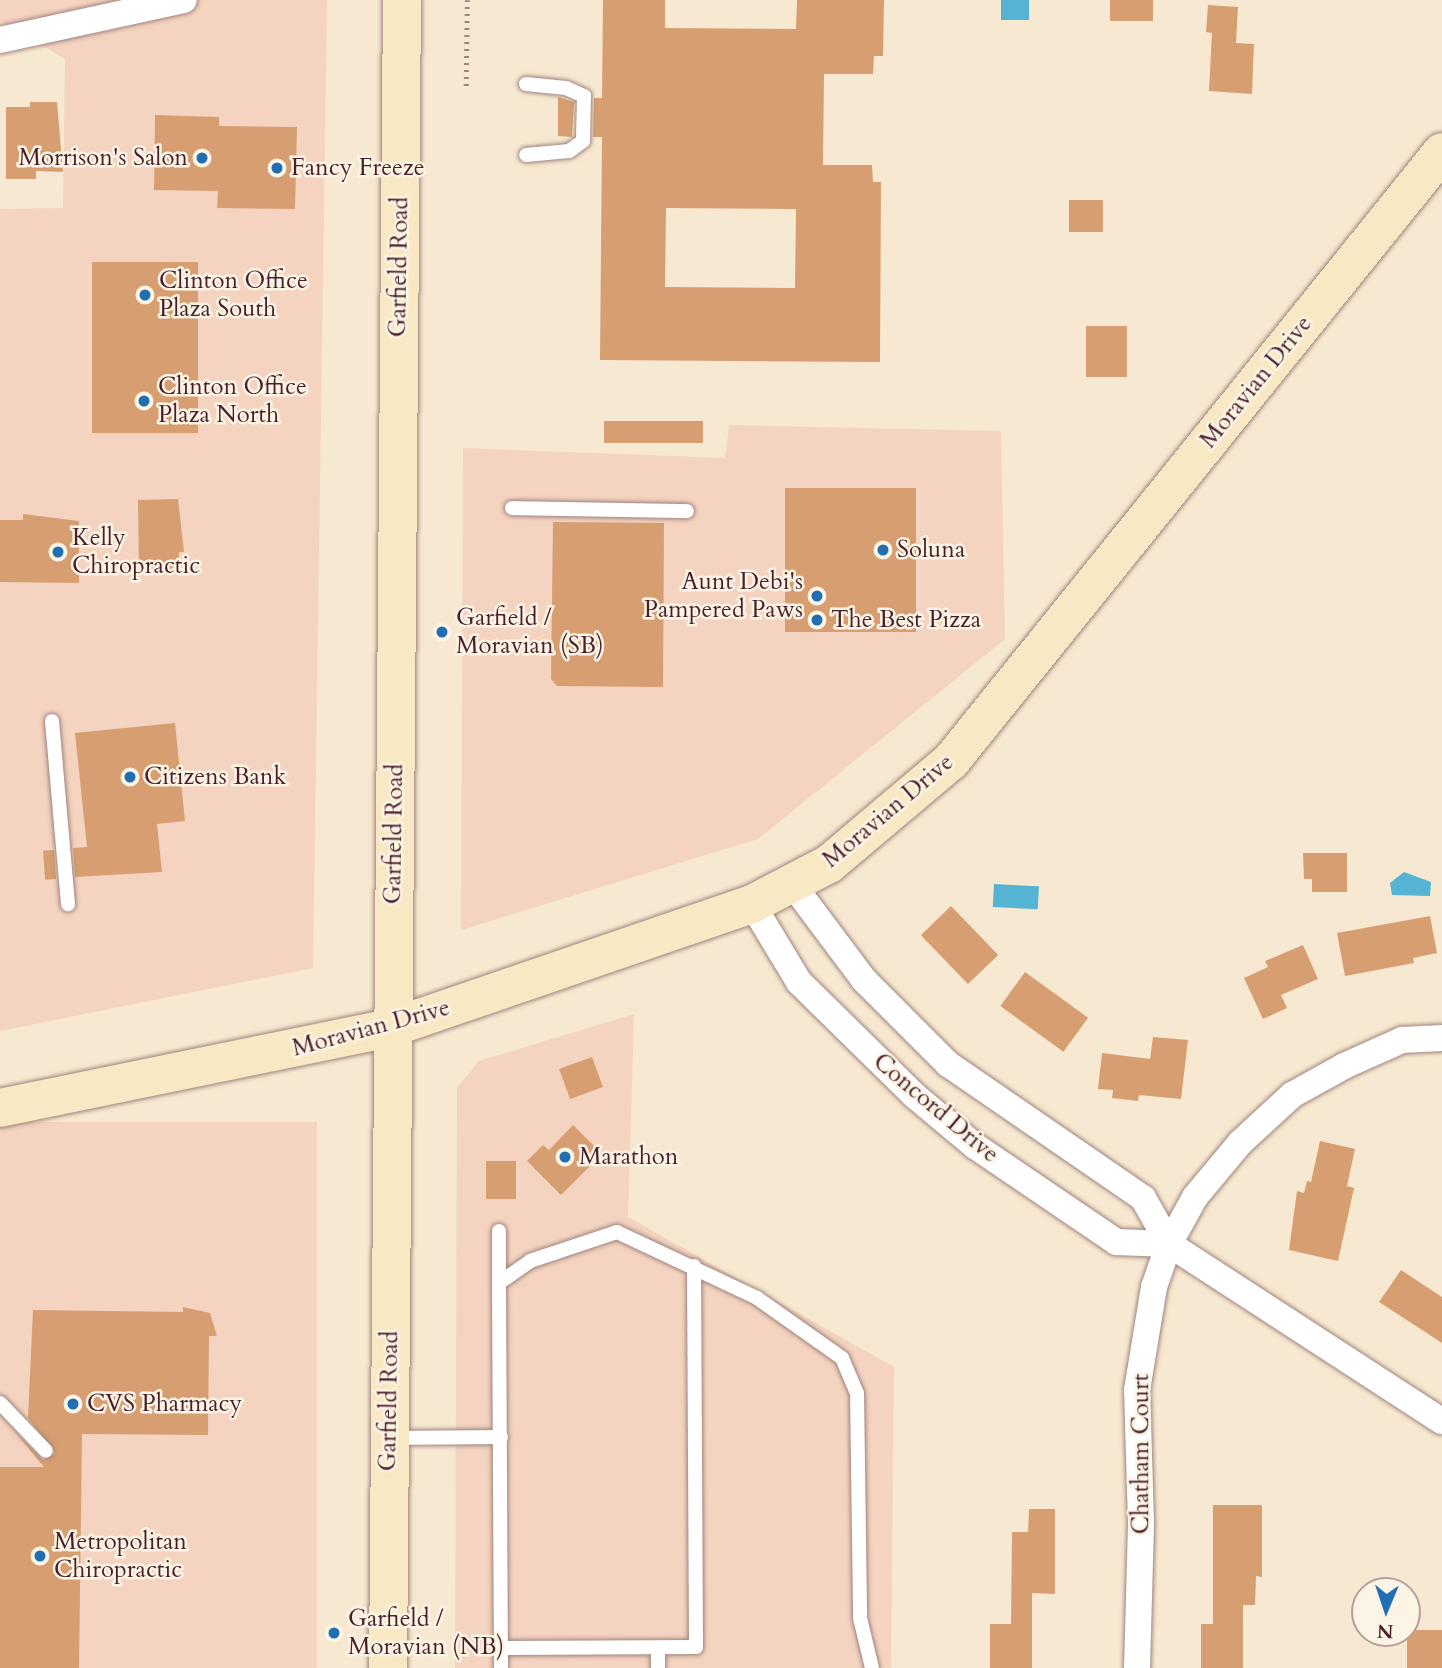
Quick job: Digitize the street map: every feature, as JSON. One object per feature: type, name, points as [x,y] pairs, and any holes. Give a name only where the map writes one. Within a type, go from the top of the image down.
[{"type":"street","points":[[0,40],[184,0]]},
{"type":"street","name":"Garfield Road","points":[[388,1668],[402,0]]},
{"type":"street","name":"Moravian Drive","points":[[0,1108],[393,1027],[752,904],[793,885],[865,837],[950,761],[1442,152]]},
{"type":"street","name":"Concord Drive","points":[[793,885],[864,980],[904,1023],[1002,1103],[1143,1198],[1169,1244],[1442,1421]]},
{"type":"street","name":"Concord Drive","points":[[752,904],[799,982],[914,1095],[975,1146],[1116,1242],[1169,1244]]},
{"type":"street","name":"Chatham Court","points":[[1137,1668],[1141,1523],[1137,1390],[1154,1287],[1169,1244],[1202,1188],[1240,1143],[1292,1095],[1344,1066],[1402,1041],[1442,1038]]},
{"type":"lane","points":[[526,84],[566,88],[584,96],[583,141],[569,152],[526,155]]},
{"type":"lane","points":[[512,508],[687,511]]},
{"type":"lane","points":[[52,721],[68,904]]},
{"type":"lane","points":[[499,1231],[501,1668]]},
{"type":"lane","points":[[499,1283],[530,1261],[617,1232],[757,1298],[842,1358],[857,1393],[860,1618],[872,1668]]},
{"type":"lane","points":[[501,1648],[696,1647],[694,1266]]},
{"type":"lane","points":[[0,1403],[46,1451]]},
{"type":"lane","points":[[388,1438],[501,1437]]},
{"type":"lane","points":[[658,1648],[659,1668]]},
{"type":"path","points":[[467,0],[467,86]]},
{"type":"shaded area","points":[[0,0],[327,0],[313,968],[0,1031],[0,209],[63,208],[65,59],[0,21]]},
{"type":"shaded area","points":[[729,425],[1001,431],[1005,639],[758,839],[461,930],[463,448],[725,458]]},
{"type":"shaded area","points":[[634,1014],[628,1217],[894,1367],[891,1668],[455,1668],[457,1088],[479,1061]]},
{"type":"shaded area","points":[[0,1122],[317,1122],[317,1668],[0,1668]]},
{"type":"water","points":[[1001,0],[1029,0],[1029,20],[1001,20]]},
{"type":"water","points":[[1404,872],[1431,882],[1430,896],[1392,895],[1390,883]]},
{"type":"water","points":[[994,884],[1039,886],[1038,909],[993,907]]},
{"type":"building","points":[[603,0],[665,0],[665,28],[796,29],[797,0],[884,0],[883,56],[874,56],[873,74],[824,74],[823,165],[872,165],[873,182],[881,182],[880,362],[600,360],[602,137],[593,137],[594,98],[602,98]],"holes":[[[666,208],[796,209],[795,288],[665,287]]]},
{"type":"building","points":[[1110,0],[1153,0],[1153,21],[1110,21]]},
{"type":"building","points":[[1208,5],[1238,7],[1236,43],[1254,44],[1252,94],[1209,91],[1212,33],[1206,32]]},
{"type":"building","points":[[558,97],[574,102],[572,137],[558,136]]},
{"type":"building","points":[[30,102],[57,102],[63,172],[36,171],[36,179],[6,179],[6,107],[30,107]]},
{"type":"building","points":[[155,115],[219,117],[219,126],[297,127],[295,209],[217,208],[218,191],[154,190]]},
{"type":"building","points":[[1069,200],[1103,200],[1103,232],[1069,232]]},
{"type":"building","points":[[92,262],[198,262],[198,433],[92,433]]},
{"type":"building","points":[[1086,326],[1127,326],[1127,377],[1086,377]]},
{"type":"building","points":[[604,421],[703,421],[703,443],[604,443]]},
{"type":"building","points":[[785,488],[916,488],[916,632],[785,632]]},
{"type":"building","points":[[178,499],[184,552],[179,552],[179,569],[139,569],[138,500]]},
{"type":"building","points":[[23,514],[79,521],[79,583],[0,582],[0,520],[23,520]]},
{"type":"building","points":[[553,522],[664,523],[663,687],[557,686],[551,679]]},
{"type":"building","name":"Citizens Bank","points":[[175,723],[185,821],[157,824],[162,872],[75,877],[73,848],[87,847],[75,733]]},
{"type":"building","points":[[54,850],[56,879],[45,880],[43,851]]},
{"type":"building","points":[[1303,853],[1347,853],[1347,892],[1312,892],[1312,879],[1304,879]]},
{"type":"building","points":[[951,906],[998,955],[968,984],[921,935]]},
{"type":"building","points":[[1430,916],[1437,953],[1413,958],[1414,963],[1345,976],[1337,933]]},
{"type":"building","points":[[1303,945],[1318,979],[1281,995],[1287,1008],[1263,1019],[1244,978],[1268,967],[1265,961]]},
{"type":"building","points":[[1025,972],[1088,1018],[1063,1052],[1000,1006]]},
{"type":"building","points":[[1153,1037],[1188,1040],[1181,1099],[1139,1095],[1138,1101],[1112,1098],[1113,1090],[1098,1089],[1102,1053],[1150,1059]]},
{"type":"building","points":[[592,1057],[603,1087],[570,1099],[559,1069]]},
{"type":"building","name":"Marathon","points":[[573,1125],[602,1154],[561,1195],[527,1161],[543,1145],[549,1150]]},
{"type":"building","points":[[1320,1141],[1355,1149],[1347,1186],[1354,1188],[1338,1261],[1289,1250],[1297,1191],[1304,1193],[1307,1181],[1311,1182]]},
{"type":"building","points":[[486,1161],[516,1161],[516,1199],[486,1199]]},
{"type":"building","points":[[1401,1270],[1442,1297],[1442,1343],[1379,1302]]},
{"type":"building","points":[[183,1307],[210,1313],[217,1336],[209,1336],[208,1435],[82,1434],[79,1668],[0,1668],[0,1467],[44,1467],[14,1431],[43,1460],[55,1453],[28,1418],[33,1310],[183,1312]]},
{"type":"building","points":[[1213,1505],[1262,1505],[1262,1577],[1256,1576],[1255,1605],[1243,1605],[1243,1668],[1201,1668],[1201,1624],[1213,1624]]},
{"type":"building","points":[[1029,1509],[1055,1509],[1055,1594],[1032,1593],[1032,1668],[990,1668],[990,1624],[1011,1624],[1012,1532],[1028,1532]]},
{"type":"building","points":[[1421,1630],[1442,1630],[1442,1668],[1407,1668],[1407,1647],[1421,1647]]},
{"type":"place","name":"Morrison's Salon","points":[[202,158]]},
{"type":"place","name":"Fancy Freeze","points":[[277,168]]},
{"type":"place","name":"Clinton Office Plaza South","points":[[145,295]]},
{"type":"place","name":"Clinton Office Plaza North","points":[[144,401]]},
{"type":"place","name":"Soluna","points":[[883,550]]},
{"type":"place","name":"Kelly Chiropractic","points":[[58,552]]},
{"type":"place","name":"Aunt Debi's Pampered Paws","points":[[817,596]]},
{"type":"place","name":"The Best Pizza","points":[[817,620]]},
{"type":"place","name":"Garfield / Moravian (SB)","points":[[442,632]]},
{"type":"place","name":"Citizens Bank","points":[[130,777]]},
{"type":"place","name":"Marathon","points":[[565,1157]]},
{"type":"place","name":"CVS Pharmacy","points":[[73,1404]]},
{"type":"place","name":"Metropolitan Chiropractic","points":[[40,1556]]},
{"type":"place","name":"Garfield / Moravian (NB)","points":[[334,1633]]}]
